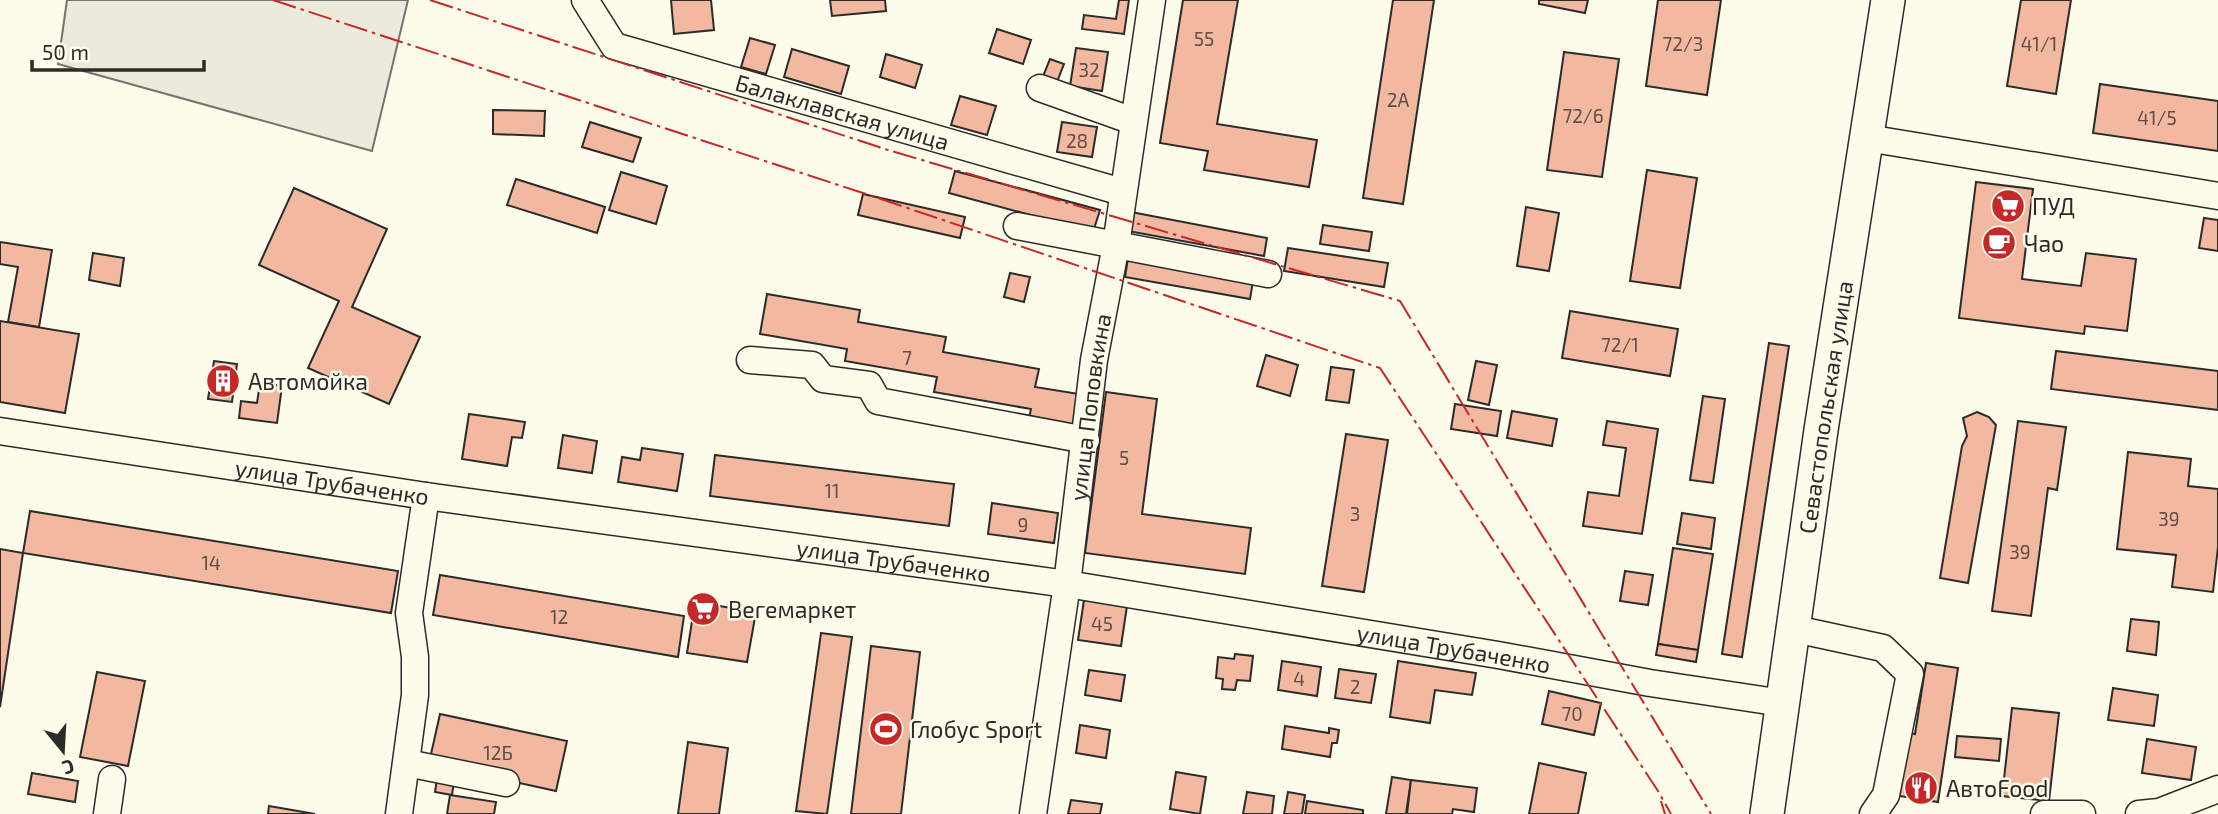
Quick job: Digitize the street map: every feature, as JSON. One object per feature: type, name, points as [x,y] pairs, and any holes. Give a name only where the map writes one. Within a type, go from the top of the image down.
[{"type":"main road","name":"Севастопольская улица","points":[[1768,814],[1820,439],[1888,0]]},
{"type":"street","name":"Балаклавская улица","points":[[585,0],[614,46],[1122,192]]},
{"type":"street","name":"улица Поповкина","points":[[1033,814],[1067,584],[1094,360],[1115,245],[1152,0]]},
{"type":"street","points":[[1040,88],[1133,121]]},
{"type":"street","points":[[1867,138],[2218,196]]},
{"type":"street","points":[[1017,226],[1268,274]]},
{"type":"street","points":[[750,360],[812,365],[823,379],[869,384],[878,401],[1086,440]]},
{"type":"street","name":"улица Трубаченко","points":[[0,431],[426,496],[1067,584],[1783,703]]},
{"type":"street","points":[[399,814],[415,695],[415,656],[409,613],[426,496]]},
{"type":"street","points":[[1795,629],[1883,648],[1910,674],[1886,795],[1873,814]]},
{"type":"street","points":[[407,763],[506,783]]},
{"type":"street","points":[[107,814],[112,779]]},
{"type":"street","points":[[2139,814],[2159,812],[2218,789]]},
{"type":"street","points":[[2043,814],[2082,814]]},
{"type":"shaded area","points":[[67,0],[408,0],[372,151],[58,64]]},
{"type":"building","points":[[671,0],[711,0],[714,30],[674,34]]},
{"type":"building","points":[[830,0],[885,0],[886,11],[832,16]]},
{"type":"building","points":[[1119,0],[1129,0],[1124,34],[1082,29],[1084,15],[1116,19]]},
{"type":"building","points":[[1183,0],[1238,0],[1217,124],[1317,140],[1309,187],[1204,170],[1208,151],[1160,143]]},
{"type":"building","points":[[1393,0],[1434,0],[1403,204],[1363,198]]},
{"type":"building","points":[[1539,0],[1588,0],[1585,13],[1539,4]]},
{"type":"building","points":[[1658,0],[1721,0],[1707,95],[1646,86]]},
{"type":"building","points":[[2021,0],[2071,0],[2056,94],[2007,86]]},
{"type":"building","points":[[997,29],[1031,40],[1023,64],[989,53]]},
{"type":"building","points":[[750,38],[775,45],[766,74],[741,67]]},
{"type":"building","points":[[1076,48],[1108,52],[1102,91],[1070,86]]},
{"type":"building","points":[[792,49],[849,66],[841,94],[784,77]]},
{"type":"building","points":[[1564,52],[1619,59],[1602,177],[1547,170]]},
{"type":"building","points":[[886,54],[922,65],[915,88],[880,77]]},
{"type":"building","points":[[1050,59],[1064,64],[1056,84],[1042,79]]},
{"type":"building","points":[[2100,84],[2218,101],[2218,151],[2093,133]]},
{"type":"building","points":[[960,96],[996,106],[987,135],[951,125]]},
{"type":"building","points":[[493,110],[545,111],[544,136],[493,134]]},
{"type":"building","points":[[590,122],[641,138],[633,162],[582,147]]},
{"type":"building","points":[[1062,122],[1097,127],[1092,157],[1057,152]]},
{"type":"building","points":[[1647,170],[1697,178],[1680,288],[1630,281]]},
{"type":"building","points":[[955,171],[1100,210],[1093,232],[949,193]]},
{"type":"building","points":[[621,172],[667,186],[656,224],[609,210]]},
{"type":"building","points":[[516,179],[605,207],[597,233],[507,205]]},
{"type":"building","points":[[1976,182],[2033,189],[2022,279],[2081,286],[2086,253],[2136,259],[2127,331],[2085,326],[2084,334],[1959,318]]},
{"type":"building","points":[[294,188],[387,229],[352,307],[420,337],[389,404],[308,368],[339,301],[259,265]]},
{"type":"building","points":[[863,194],[965,217],[960,238],[858,215]]},
{"type":"building","points":[[1526,207],[1559,213],[1549,271],[1517,266]]},
{"type":"building","points":[[1131,212],[1267,238],[1264,256],[1128,231]]},
{"type":"building","points":[[2204,218],[2218,220],[2218,251],[2199,248]]},
{"type":"building","points":[[1323,225],[1372,232],[1369,251],[1320,244]]},
{"type":"building","points":[[0,242],[52,250],[39,327],[8,322],[18,267],[0,264]]},
{"type":"building","points":[[1288,248],[1388,263],[1384,287],[1284,271]]},
{"type":"building","points":[[93,253],[124,258],[120,286],[89,280]]},
{"type":"building","points":[[1128,258],[1253,281],[1250,299],[1125,277]]},
{"type":"building","points":[[1010,273],[1030,277],[1024,302],[1004,297]]},
{"type":"building","points":[[767,294],[860,310],[858,322],[946,337],[943,352],[1039,369],[1035,387],[1079,394],[1073,427],[1029,418],[1031,409],[934,392],[937,377],[845,361],[847,349],[760,334]]},
{"type":"building","points":[[1570,311],[1678,329],[1670,376],[1562,358]]},
{"type":"building","points":[[0,321],[79,334],[65,413],[0,402]]},
{"type":"building","points":[[1769,343],[1789,346],[1742,657],[1722,654]]},
{"type":"building","points":[[2056,351],[2218,371],[2218,410],[2051,389]]},
{"type":"building","points":[[1266,355],[1298,365],[1290,396],[1257,386]]},
{"type":"building","name":"Автомойка","points":[[214,361],[237,364],[232,402],[208,399]]},
{"type":"building","points":[[1476,361],[1497,365],[1489,405],[1468,400]]},
{"type":"building","points":[[1331,367],[1354,370],[1349,403],[1326,400]]},
{"type":"building","points":[[260,383],[282,386],[277,423],[239,418],[241,401],[257,403]]},
{"type":"building","points":[[1106,392],[1157,399],[1142,514],[1251,528],[1245,574],[1085,553]]},
{"type":"building","points":[[1703,396],[1725,399],[1713,483],[1690,480]]},
{"type":"building","points":[[1455,404],[1501,411],[1497,436],[1451,429]]},
{"type":"building","points":[[1512,411],[1557,419],[1552,446],[1507,438]]},
{"type":"building","points":[[1977,412],[1989,417],[1996,425],[1968,583],[1940,578],[1962,446],[1967,436],[1963,418]]},
{"type":"building","points":[[469,414],[525,422],[522,438],[512,437],[507,466],[462,459]]},
{"type":"building","points":[[1607,421],[1658,429],[1642,534],[1583,526],[1588,492],[1619,496],[1626,448],[1603,445]]},
{"type":"building","points":[[2018,421],[2066,427],[2057,490],[2048,488],[2031,616],[1992,611]]},
{"type":"building","points":[[1346,434],[1388,440],[1364,592],[1322,586]]},
{"type":"building","points":[[563,435],[597,441],[592,473],[558,468]]},
{"type":"building","points":[[642,448],[683,454],[677,491],[618,482],[622,457],[640,460]]},
{"type":"building","points":[[2128,452],[2191,459],[2188,486],[2218,489],[2218,547],[2213,592],[2172,587],[2176,555],[2117,549]]},
{"type":"building","points":[[715,455],[954,484],[949,526],[710,496]]},
{"type":"building","points":[[992,503],[1058,513],[1054,543],[988,534]]},
{"type":"building","points":[[30,511],[398,571],[391,613],[23,553]]},
{"type":"building","points":[[1682,513],[1715,518],[1711,549],[1677,544]]},
{"type":"building","points":[[1673,548],[1713,554],[1698,650],[1658,644]]},
{"type":"building","points":[[0,549],[23,553],[0,707]]},
{"type":"building","points":[[1625,571],[1653,575],[1648,605],[1620,601]]},
{"type":"building","points":[[440,575],[684,616],[678,657],[433,615]]},
{"type":"building","points":[[1084,600],[1127,606],[1121,646],[1078,640]]},
{"type":"building","points":[[695,602],[756,612],[747,662],[687,653]]},
{"type":"building","points":[[2131,619],[2159,622],[2156,655],[2127,651]]},
{"type":"building","points":[[821,633],[852,637],[827,814],[796,811]]},
{"type":"building","points":[[1658,644],[1698,650],[1696,662],[1656,655]]},
{"type":"building","points":[[871,646],[920,652],[901,814],[851,814]]},
{"type":"building","points":[[1235,654],[1253,656],[1250,681],[1237,680],[1235,690],[1222,689],[1223,679],[1216,678],[1218,657],[1234,659]]},
{"type":"building","points":[[1282,661],[1321,667],[1317,696],[1278,690]]},
{"type":"building","points":[[1398,661],[1476,673],[1472,695],[1435,690],[1430,723],[1390,717]]},
{"type":"building","points":[[1926,663],[1958,668],[1938,802],[1893,795],[1902,732],[1915,734]]},
{"type":"building","points":[[1339,669],[1376,674],[1371,703],[1335,698]]},
{"type":"building","points":[[1089,670],[1125,675],[1121,701],[1085,695]]},
{"type":"building","points":[[97,672],[145,681],[128,766],[80,757]]},
{"type":"building","points":[[2113,688],[2158,695],[2154,726],[2108,720]]},
{"type":"building","points":[[1549,691],[1601,703],[1594,735],[1542,724]]},
{"type":"building","points":[[2012,708],[2059,713],[2049,801],[2002,796]]},
{"type":"building","points":[[440,714],[567,741],[556,791],[429,763]]},
{"type":"building","points":[[1080,725],[1110,730],[1106,758],[1076,753]]},
{"type":"building","points":[[1285,726],[1329,733],[1329,728],[1339,730],[1337,743],[1332,743],[1330,757],[1282,749]]},
{"type":"building","points":[[1957,736],[2001,739],[1999,761],[1955,757]]},
{"type":"building","points":[[2147,739],[2196,747],[2191,780],[2142,773]]},
{"type":"building","points":[[688,742],[728,748],[719,814],[678,814]]},
{"type":"building","points":[[1539,763],[1586,773],[1578,814],[1529,814]]},
{"type":"building","points":[[438,772],[455,774],[452,795],[435,792]]},
{"type":"building","points":[[1176,772],[1206,777],[1200,814],[1170,809]]},
{"type":"building","points":[[32,773],[78,781],[75,802],[28,794]]},
{"type":"building","points":[[1392,777],[1411,780],[1406,814],[1386,814]]},
{"type":"building","points":[[1411,780],[1477,788],[1474,812],[1453,809],[1452,814],[1407,814]]},
{"type":"building","points":[[1247,792],[1274,796],[1272,814],[1243,814]]},
{"type":"building","points":[[1288,792],[1305,795],[1302,814],[1284,814]]},
{"type":"building","points":[[450,795],[496,802],[494,814],[447,814]]},
{"type":"building","points":[[1071,800],[1102,804],[1100,814],[1068,814]]},
{"type":"building","points":[[1307,801],[1363,810],[1363,814],[1305,814]]},
{"type":"building","points":[[269,806],[315,814],[268,814]]},
{"type":"power","points":[[273,0],[875,197],[1380,368],[1671,814]]},
{"type":"power","points":[[430,0],[888,150],[1400,301],[1711,814]]},
{"type":"power","points":[[1661,801],[1665,814]]},
{"type":"place","name":"ПУД","points":[[2008,206]]},
{"type":"place","name":"Чао","points":[[1999,243]]},
{"type":"place","name":"Автомойка","points":[[223,381]]},
{"type":"place","name":"Вегемаркет","points":[[703,609]]},
{"type":"place","name":"Глобус Sport","points":[[886,729]]},
{"type":"place","name":"АвтоFood","points":[[1921,788]]}]
